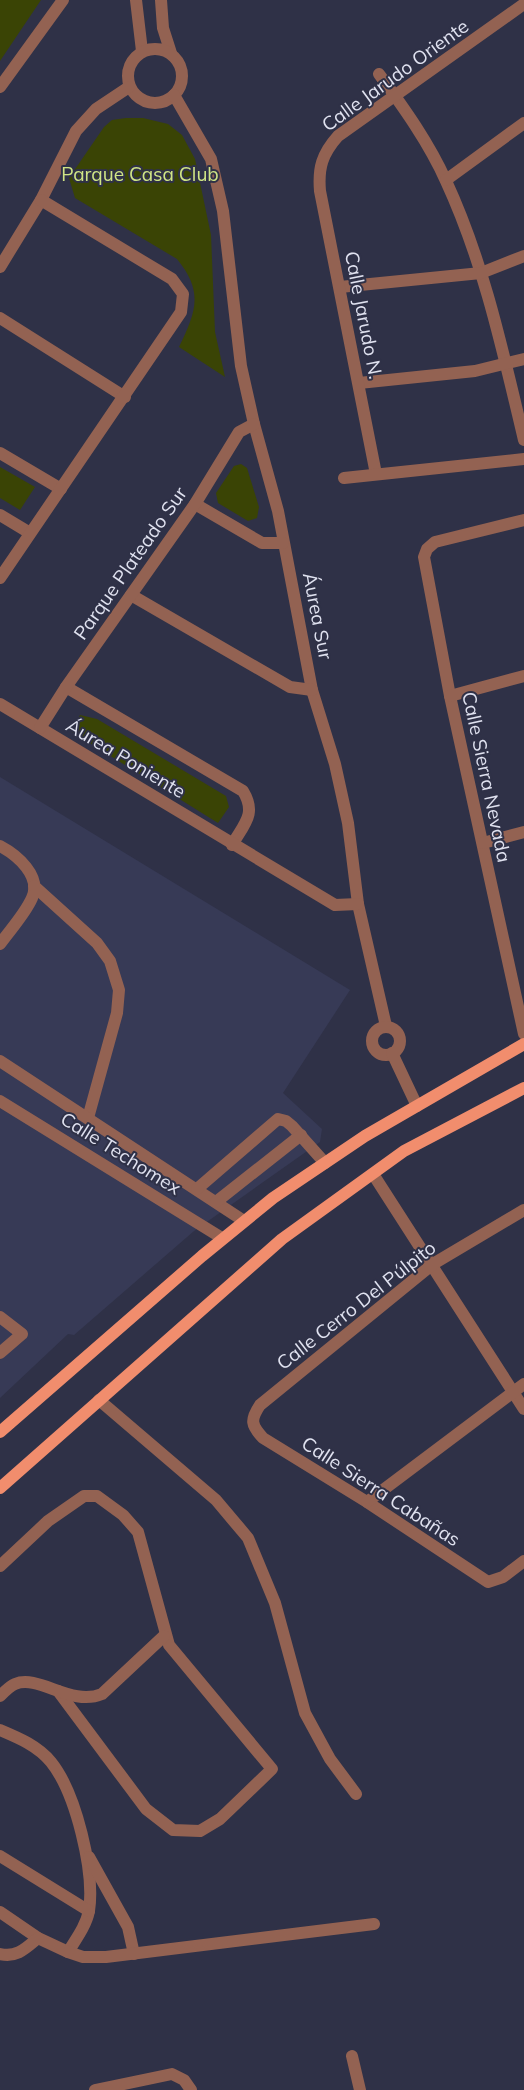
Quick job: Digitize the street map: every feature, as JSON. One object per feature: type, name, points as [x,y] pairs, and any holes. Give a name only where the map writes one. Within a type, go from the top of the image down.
[{"type":"main road","points":[[0,1432],[222,1238],[244,1221],[325,1163],[417,1106],[524,1044]]},
{"type":"main road","points":[[0,1488],[282,1239],[404,1151],[524,1088]]},
{"type":"street","points":[[0,87],[63,0]]},
{"type":"street","points":[[136,0],[142,51]]},
{"type":"street","points":[[161,0],[163,28],[171,54]]},
{"type":"street","name":"Calle Jarudo Oriente","points":[[320,164],[326,150],[338,136],[524,4]]},
{"type":"street","points":[[157,48],[171,54],[176,59],[182,73],[182,81],[174,95],[163,102],[150,103],[138,98],[129,87],[127,80],[132,60],[142,51],[157,48]]},
{"type":"street","points":[[379,74],[420,133],[446,180],[481,273],[507,365],[524,440]]},
{"type":"street","points":[[0,267],[41,200],[76,131],[96,110],[129,87]]},
{"type":"street","name":"Áurea Sur","points":[[174,95],[212,159],[223,212],[241,366],[254,424],[278,511],[312,690],[335,764],[348,823],[358,904],[386,1026],[394,1030],[400,1038],[398,1047],[392,1054]]},
{"type":"street","points":[[446,180],[524,123]]},
{"type":"street","name":"Calle Jarudo N.","points":[[320,164],[320,191],[376,474]]},
{"type":"street","points":[[0,578],[125,397],[181,312],[183,294],[172,279],[41,200]]},
{"type":"street","points":[[340,287],[481,273],[524,256]]},
{"type":"street","points":[[0,318],[125,397]]},
{"type":"street","points":[[359,383],[475,371],[507,365],[524,359]]},
{"type":"street","name":"Parque Plateado Sur","points":[[40,728],[66,687],[195,504],[238,432],[254,424]]},
{"type":"street","points":[[0,453],[62,489]]},
{"type":"street","points":[[344,478],[524,459]]},
{"type":"street","points":[[195,504],[262,543],[283,543]]},
{"type":"street","points":[[0,515],[30,533]]},
{"type":"street","name":"Calle Sierra Nevada","points":[[524,520],[435,542],[428,549],[424,557],[450,696],[524,1034]]},
{"type":"street","points":[[131,595],[290,687],[312,690]]},
{"type":"street","points":[[450,696],[524,676]]},
{"type":"street","name":"Áurea Poniente","points":[[66,687],[243,791],[250,803],[250,813],[232,845]]},
{"type":"street","name":"Áurea Poniente","points":[[0,704],[232,845],[335,905],[358,904]]},
{"type":"street","points":[[483,843],[524,832]]},
{"type":"street","points":[[0,846],[14,853],[26,866],[34,886],[97,943],[110,961],[119,990],[117,1013],[88,1118]]},
{"type":"street","points":[[0,944],[32,898],[34,886]]},
{"type":"street","points":[[386,1026],[374,1033],[372,1042],[378,1053],[392,1054],[417,1106]]},
{"type":"street","points":[[0,1061],[244,1221]]},
{"type":"street","name":"Calle Techomex","points":[[0,1101],[222,1238]]},
{"type":"street","points":[[197,1189],[273,1121],[278,1119],[286,1121],[301,1135],[325,1163]]},
{"type":"street","points":[[216,1202],[301,1135]]},
{"type":"street","points":[[373,1174],[433,1264],[524,1409]]},
{"type":"street","name":"Calle Cerro Del Púlpito","points":[[252,1426],[253,1416],[260,1405],[433,1264],[524,1210]]},
{"type":"street","points":[[0,1318],[22,1334],[0,1353]]},
{"type":"street","points":[[367,1502],[524,1384]]},
{"type":"street","points":[[99,1400],[216,1500],[248,1538],[275,1603],[305,1713],[330,1759],[356,1794]]},
{"type":"street","name":"Calle Sierra Cabañas","points":[[252,1426],[263,1438],[367,1502],[476,1576],[493,1582],[524,1561]]},
{"type":"street","points":[[0,1566],[48,1521],[72,1502],[84,1496],[97,1496],[124,1516],[138,1532],[164,1636],[177,1657],[272,1769],[220,1819],[200,1831],[173,1830],[146,1809],[58,1691]]},
{"type":"street","points":[[0,1696],[15,1684],[23,1683],[45,1686],[81,1698],[92,1698],[102,1694],[164,1636]]},
{"type":"street","points":[[0,1730],[36,1748],[51,1762],[69,1798],[87,1853],[128,1927],[134,1954]]},
{"type":"street","points":[[68,1952],[85,1924],[88,1911],[87,1853]]},
{"type":"street","points":[[0,1856],[88,1911]]},
{"type":"street","points":[[0,1912],[38,1938],[83,1957],[134,1954],[374,1924]]},
{"type":"street","points":[[0,1954],[8,1956],[19,1953],[38,1938]]},
{"type":"street","points":[[352,2056],[360,2090]]},
{"type":"street","points":[[95,2090],[172,2074],[187,2085]]},
{"type":"shaded area","points":[[0,777],[350,990],[283,1093],[322,1129],[320,1142],[194,1231],[74,1335],[68,1334],[0,1398]]},
{"type":"green space","points":[[0,0],[41,0],[0,61]]},
{"type":"green space","name":"Parque Casa Club","points":[[143,118],[168,124],[182,135],[195,159],[211,235],[215,332],[225,377],[179,347],[193,312],[194,292],[186,271],[177,259],[75,198],[69,178],[104,127],[112,120]]},
{"type":"green space","points":[[241,464],[247,468],[259,507],[257,518],[248,521],[218,503],[216,493],[234,466]]},
{"type":"green space","points":[[0,467],[35,487],[20,510],[0,498]]},
{"type":"green space","points":[[80,715],[97,719],[226,796],[229,807],[218,823],[72,732]]}]
